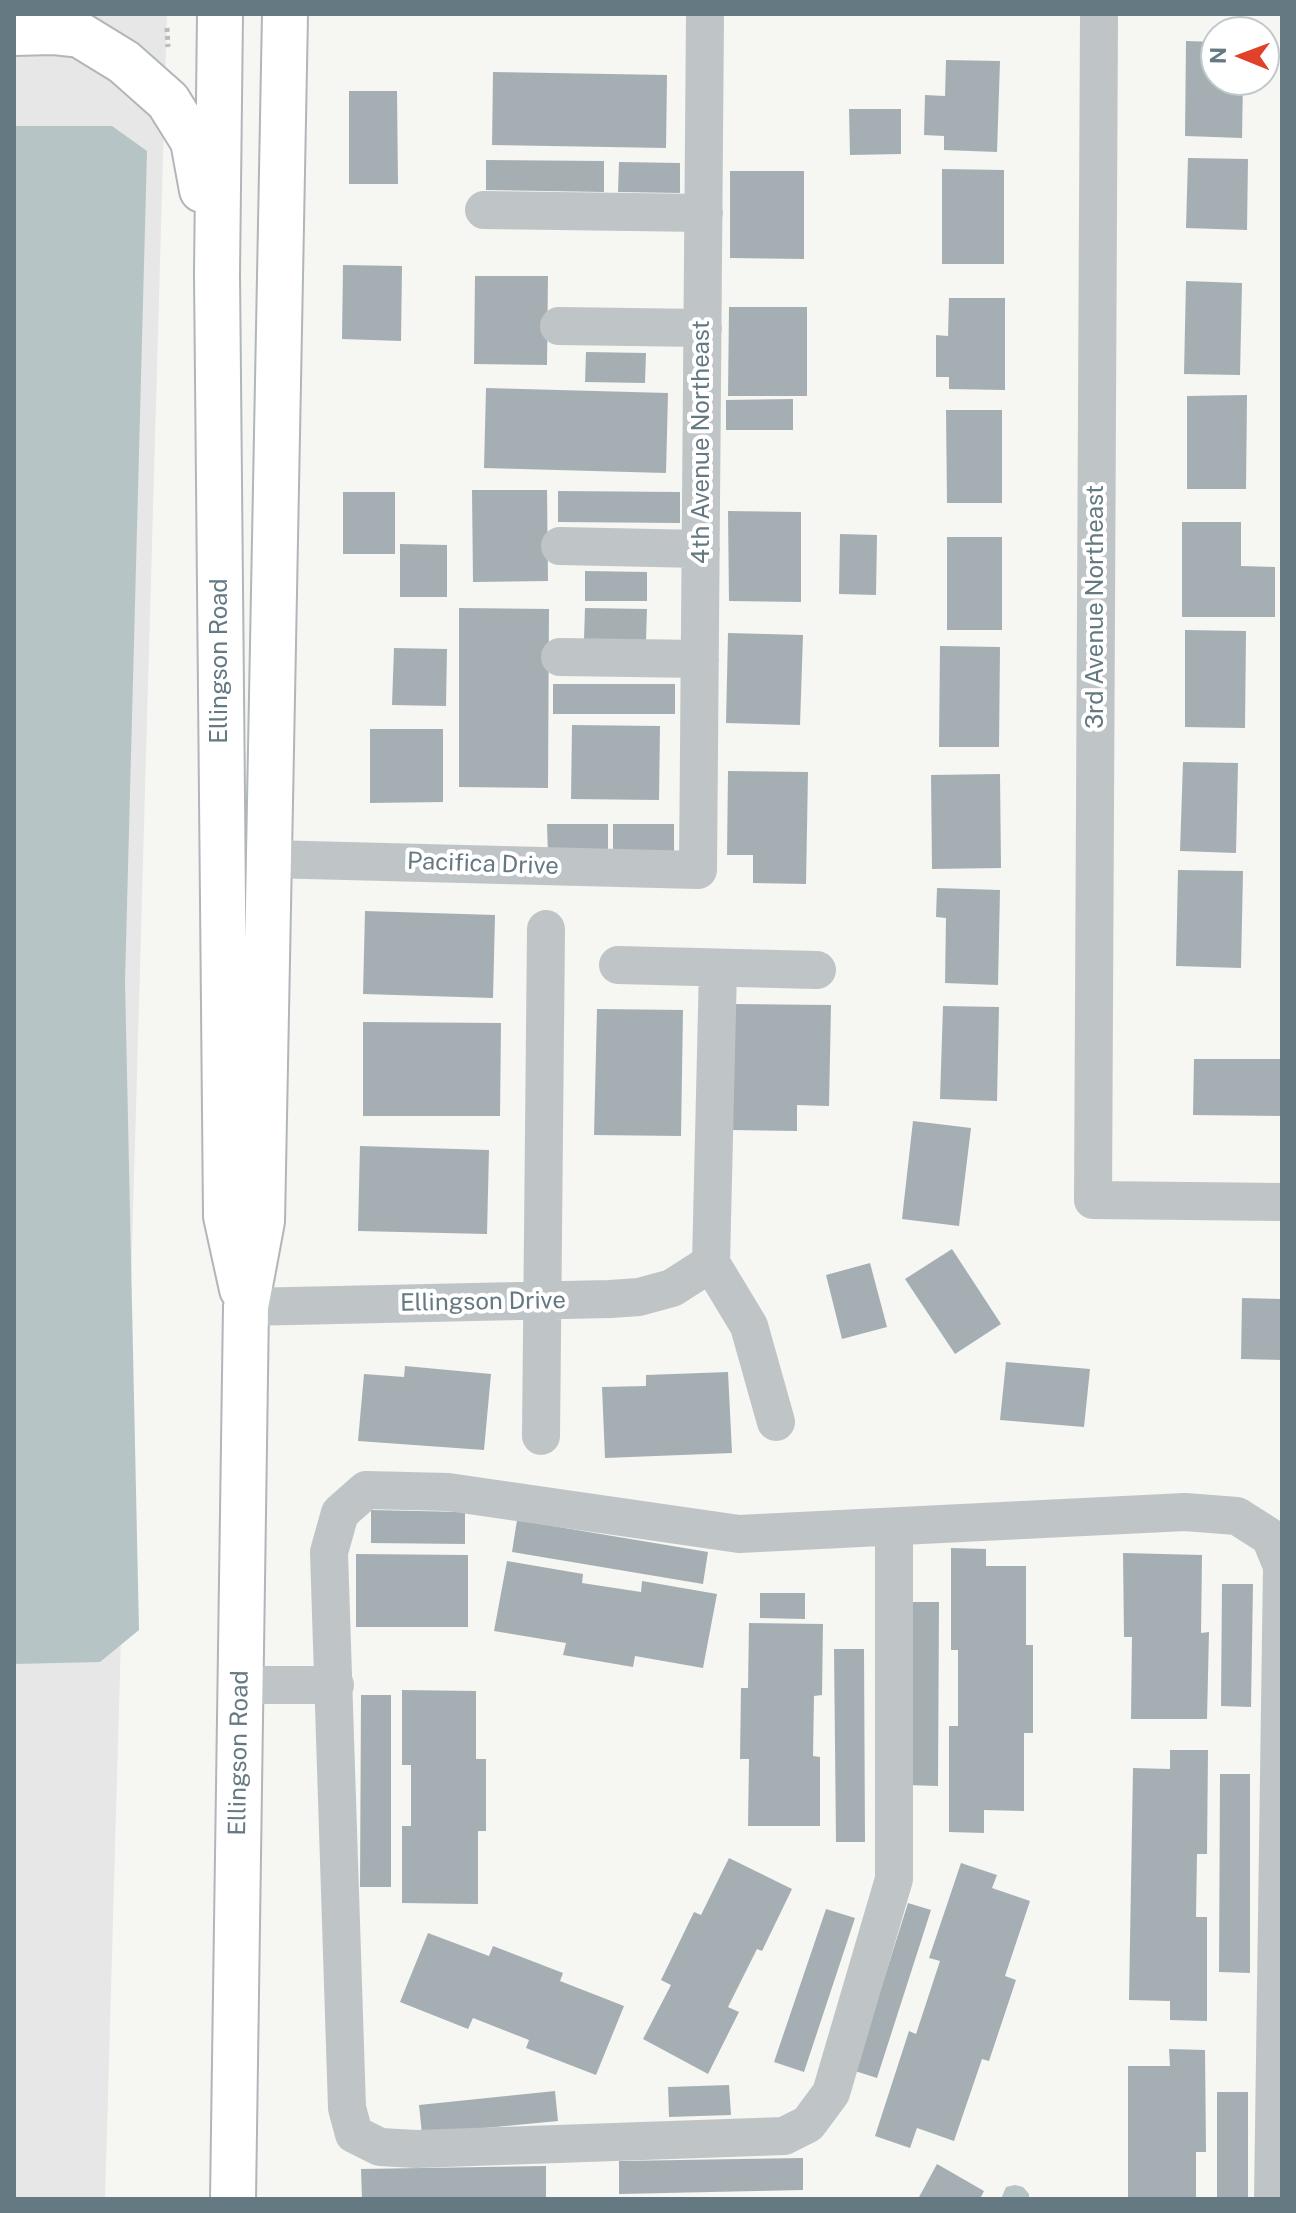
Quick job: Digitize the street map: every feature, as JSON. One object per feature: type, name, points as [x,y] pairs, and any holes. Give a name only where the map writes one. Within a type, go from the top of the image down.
[{"type":"main road","name":"Ellingson Road","points":[[220,14],[217,273],[226,1216],[246,1307]]},
{"type":"main road","name":"Ellingson Road","points":[[233,2199],[246,1307],[262,1221],[285,14]]},
{"type":"main road","points":[[14,33],[80,35],[124,62],[168,101],[193,141],[217,273]]},
{"type":"street","name":"4th Avenue Northeast","points":[[698,870],[705,14]]},
{"type":"street","name":"3rd Avenue Northeast","points":[[1099,14],[1093,1200],[1282,1202]]},
{"type":"street","points":[[484,210],[704,213]]},
{"type":"street","points":[[559,326],[703,328]]},
{"type":"street","points":[[560,546],[701,549]]},
{"type":"street","points":[[560,657],[700,659]]},
{"type":"street","name":"Pacifica Drive","points":[[268,859],[698,870]]},
{"type":"street","points":[[541,1436],[546,929]]},
{"type":"street","points":[[618,965],[817,970]]},
{"type":"street","points":[[718,968],[711,1263],[749,1326],[776,1422]]},
{"type":"street","name":"Ellingson Drive","points":[[246,1307],[639,1297],[672,1288],[711,1263]]},
{"type":"street","points":[[894,1527],[894,1879],[831,2093],[808,2124],[784,2136],[416,2149],[380,2147],[354,2134],[347,2108],[329,1552],[340,1513],[366,1490],[448,1492],[739,1534],[1185,1512],[1237,1516],[1270,1537],[1282,1566],[1273,2199]]},
{"type":"street","points":[[240,1685],[335,1685]]},
{"type":"path","points":[[167,28],[168,53]]},
{"type":"shaded area","points":[[14,14],[167,14],[105,2199],[14,2199]]},
{"type":"shaded area","points":[[14,126],[112,126],[147,151],[125,981],[139,1630],[100,1662],[14,1664]]},
{"type":"shaded area","points":[[1006,2187],[1023,2187],[1029,2199],[1001,2199]]},
{"type":"building","points":[[1186,41],[1200,41],[1200,96],[1243,96],[1242,138],[1185,136]]},
{"type":"building","points":[[946,60],[1000,61],[997,152],[944,150],[944,136],[924,135],[925,95],[945,96]]},
{"type":"building","points":[[493,72],[667,75],[666,148],[492,145]]},
{"type":"building","points":[[349,91],[397,91],[398,184],[349,184]]},
{"type":"building","points":[[849,109],[901,109],[901,154],[850,155]]},
{"type":"building","points":[[1188,158],[1248,159],[1247,230],[1186,228]]},
{"type":"building","points":[[486,160],[604,161],[604,192],[486,190]]},
{"type":"building","points":[[619,162],[680,163],[680,193],[618,192]]},
{"type":"building","points":[[942,169],[1004,170],[1004,264],[942,264]]},
{"type":"building","points":[[730,171],[804,171],[804,259],[730,258]]},
{"type":"building","points":[[343,265],[402,266],[401,341],[342,339]]},
{"type":"building","points":[[475,276],[548,276],[547,365],[474,364]]},
{"type":"building","points":[[1186,281],[1242,283],[1240,375],[1184,374]]},
{"type":"building","points":[[949,298],[1005,298],[1005,390],[949,389],[949,377],[936,377],[936,335],[948,336]]},
{"type":"building","points":[[729,307],[807,307],[807,396],[728,396]]},
{"type":"building","points":[[586,352],[646,353],[645,383],[585,382]]},
{"type":"building","points":[[486,388],[668,393],[666,473],[484,468]]},
{"type":"building","points":[[1247,395],[1246,489],[1187,489],[1187,396]]},
{"type":"building","points":[[793,399],[793,430],[726,430],[726,400]]},
{"type":"building","points":[[946,410],[1002,410],[1002,503],[947,503]]},
{"type":"building","points":[[472,490],[547,490],[548,581],[473,582]]},
{"type":"building","points":[[558,491],[680,492],[680,523],[558,522]]},
{"type":"building","points":[[343,492],[395,492],[395,554],[343,554]]},
{"type":"building","points":[[728,511],[801,512],[801,602],[729,601]]},
{"type":"building","points":[[1182,522],[1241,522],[1241,566],[1275,567],[1275,617],[1182,617]]},
{"type":"building","points":[[840,534],[877,535],[876,595],[839,594]]},
{"type":"building","points":[[947,537],[1002,537],[1002,630],[947,630]]},
{"type":"building","points":[[400,544],[447,545],[447,597],[400,597]]},
{"type":"building","points":[[585,571],[647,572],[647,601],[585,601]]},
{"type":"building","points":[[459,608],[549,609],[548,788],[459,787]]},
{"type":"building","points":[[585,608],[647,609],[646,640],[584,639]]},
{"type":"building","points":[[1185,630],[1246,631],[1245,728],[1185,727]]},
{"type":"building","points":[[728,633],[803,635],[800,725],[726,723]]},
{"type":"building","points":[[940,646],[1000,647],[999,747],[939,747]]},
{"type":"building","points":[[394,648],[447,649],[446,706],[392,705]]},
{"type":"building","points":[[553,684],[675,684],[675,714],[553,714]]},
{"type":"building","points":[[572,725],[660,726],[659,800],[571,799]]},
{"type":"building","points":[[370,729],[443,729],[443,802],[370,803]]},
{"type":"building","points":[[1183,762],[1238,763],[1236,853],[1180,851]]},
{"type":"building","points":[[728,771],[808,772],[806,884],[753,883],[753,855],[727,855]]},
{"type":"building","points":[[1000,774],[1001,868],[932,869],[931,775]]},
{"type":"building","points":[[547,824],[608,824],[608,854],[548,855]]},
{"type":"building","points":[[613,824],[674,824],[674,854],[613,854]]},
{"type":"building","points":[[1178,870],[1243,871],[1241,968],[1176,966]]},
{"type":"building","points":[[937,888],[1000,890],[998,985],[945,983],[946,918],[936,917]]},
{"type":"building","points":[[365,911],[495,915],[493,998],[363,994]]},
{"type":"building","points":[[733,1004],[831,1005],[829,1106],[797,1105],[797,1131],[732,1130]]},
{"type":"building","points":[[943,1006],[999,1007],[997,1101],[940,1099]]},
{"type":"building","points":[[597,1009],[683,1010],[681,1136],[594,1135]]},
{"type":"building","points":[[363,1022],[501,1023],[500,1116],[363,1116]]},
{"type":"building","points":[[1194,1059],[1282,1059],[1282,1116],[1193,1115]]},
{"type":"building","points":[[913,1121],[971,1128],[959,1226],[902,1219]]},
{"type":"building","points":[[360,1146],[489,1150],[487,1234],[358,1231]]},
{"type":"building","points":[[952,1249],[1001,1324],[955,1354],[905,1279]]},
{"type":"building","points":[[870,1263],[887,1327],[842,1339],[826,1275]]},
{"type":"building","points":[[1242,1298],[1282,1299],[1282,1360],[1241,1359]]},
{"type":"building","points":[[1006,1362],[1090,1369],[1084,1427],[1000,1420]]},
{"type":"building","points":[[405,1366],[491,1374],[484,1450],[358,1441],[364,1374],[404,1377]]},
{"type":"building","points":[[728,1372],[732,1453],[605,1458],[602,1387],[646,1386],[646,1375]]},
{"type":"building","points":[[371,1510],[465,1512],[465,1544],[371,1543]]},
{"type":"building","points":[[517,1520],[708,1552],[703,1584],[512,1552]]},
{"type":"building","points":[[951,1548],[986,1549],[986,1566],[1026,1566],[1026,1645],[1033,1645],[1033,1733],[1024,1733],[1024,1811],[984,1810],[984,1833],[949,1832],[949,1726],[958,1726],[958,1650],[951,1650]]},
{"type":"building","points":[[1123,1553],[1202,1555],[1201,1633],[1209,1632],[1207,1719],[1131,1719],[1132,1637],[1124,1637]]},
{"type":"building","points":[[356,1554],[468,1555],[468,1627],[356,1627]]},
{"type":"building","points":[[507,1561],[583,1574],[582,1583],[641,1592],[642,1581],[717,1594],[703,1668],[635,1656],[633,1667],[563,1655],[566,1643],[494,1631]]},
{"type":"building","points":[[1222,1584],[1253,1584],[1251,1707],[1221,1706]]},
{"type":"building","points":[[760,1593],[805,1593],[805,1619],[760,1618]]},
{"type":"building","points":[[908,1602],[939,1602],[938,1786],[907,1785]]},
{"type":"building","points":[[749,1623],[823,1624],[822,1695],[814,1696],[813,1756],[820,1757],[820,1826],[748,1826],[749,1759],[740,1759],[741,1688],[748,1688]]},
{"type":"building","points":[[834,1649],[864,1649],[865,1842],[836,1842]]},
{"type":"building","points":[[402,1690],[476,1691],[476,1759],[486,1759],[486,1831],[478,1831],[478,1904],[402,1903],[402,1826],[411,1826],[411,1765],[402,1765]]},
{"type":"building","points":[[361,1695],[391,1695],[391,1887],[360,1887]]},
{"type":"building","points":[[1170,1750],[1208,1750],[1207,1854],[1197,1854],[1196,1917],[1207,1917],[1207,2021],[1170,2020],[1170,2001],[1129,2000],[1133,1768],[1170,1769]]},
{"type":"building","points":[[1220,1774],[1250,1774],[1250,1973],[1219,1972]]},
{"type":"building","points":[[729,1858],[792,1889],[762,1951],[757,1949],[728,2007],[739,2012],[708,2074],[643,2039],[671,1985],[661,1980],[694,1912],[701,1915]]},
{"type":"building","points":[[961,1863],[997,1875],[992,1888],[1030,1901],[1005,1976],[1016,1980],[989,2061],[982,2059],[954,2141],[917,2128],[910,2148],[875,2136],[909,2031],[916,2034],[940,1961],[929,1958]]},
{"type":"building","points":[[908,1903],[931,1910],[877,2078],[855,2071]]},
{"type":"building","points":[[826,1909],[855,1918],[804,2072],[774,2062]]},
{"type":"building","points":[[428,1933],[489,1956],[493,1946],[563,1973],[560,1981],[624,2006],[596,2075],[526,2048],[529,2040],[473,2018],[468,2029],[400,2002]]},
{"type":"building","points":[[1169,2049],[1205,2050],[1206,2152],[1196,2152],[1196,2199],[1128,2199],[1128,2066],[1170,2066]]},
{"type":"building","points":[[729,2085],[731,2115],[669,2117],[668,2087]]},
{"type":"building","points":[[555,2091],[558,2121],[422,2134],[419,2105]]},
{"type":"building","points":[[1217,2092],[1248,2092],[1248,2199],[1217,2199]]},
{"type":"building","points":[[803,2158],[803,2190],[619,2194],[619,2161]]},
{"type":"building","points":[[937,2164],[984,2191],[980,2199],[918,2199]]},
{"type":"building","points":[[546,2166],[546,2199],[362,2199],[361,2169]]}]
